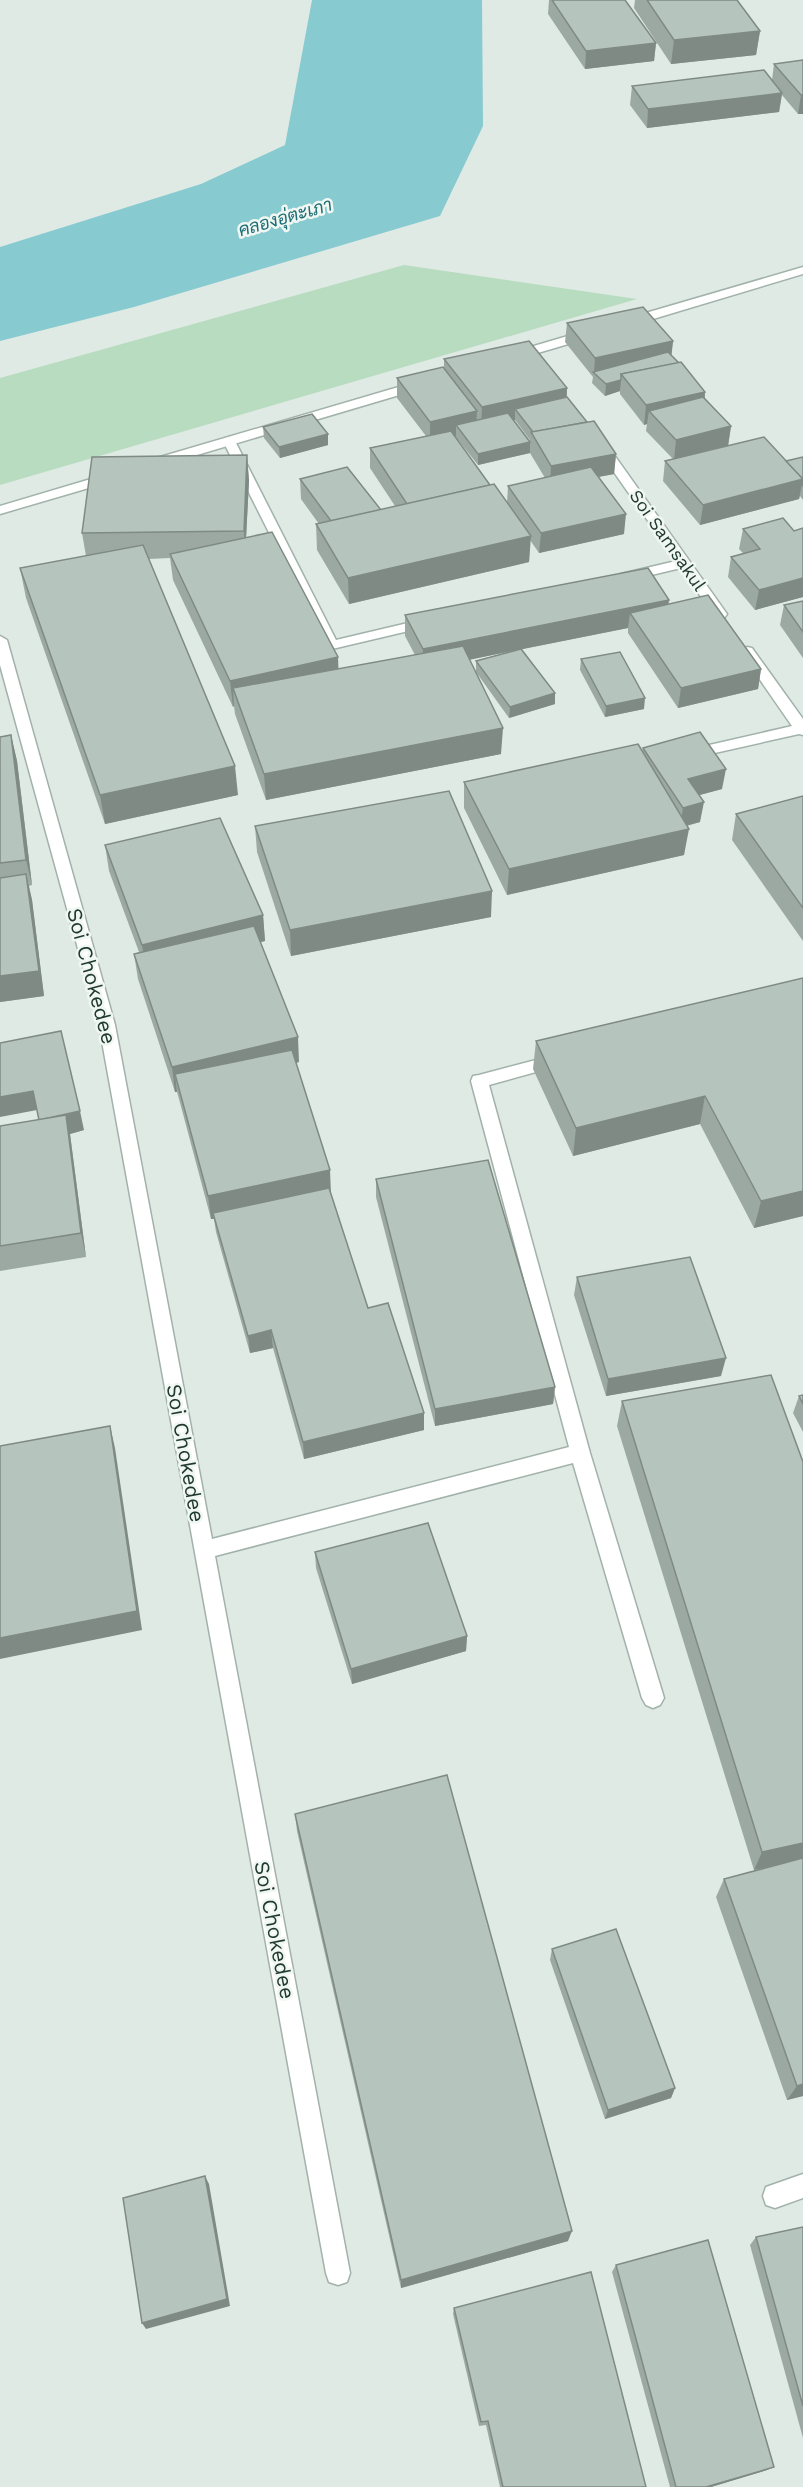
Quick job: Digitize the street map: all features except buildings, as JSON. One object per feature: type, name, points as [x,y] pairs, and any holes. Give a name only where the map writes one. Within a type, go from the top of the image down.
[{"type":"street","points":[[500,360],[537,355],[607,329],[803,270]]},
{"type":"street","points":[[0,510],[432,381]]},
{"type":"street","name":"Soi Samsakul","points":[[596,438],[726,621]]},
{"type":"street","points":[[229,441],[332,645],[446,618]]},
{"type":"street","points":[[616,579],[684,563]]},
{"type":"street","name":"Soi Chokedee","points":[[0,640],[107,1025],[338,2273]]},
{"type":"street","points":[[675,757],[802,729],[740,641]]},
{"type":"street","points":[[568,1057],[478,1081],[580,1453],[653,1698]]},
{"type":"street","points":[[204,1550],[580,1453]]},
{"type":"street","points":[[775,2196],[803,2186]]},
{"type":"green space","points":[[404,265],[637,299],[0,485],[0,378]]},
{"type":"water","name":"คลองอุ่ตะเภา","points":[[312,0],[482,0],[483,126],[440,216],[134,307],[0,341],[0,247],[201,184],[285,145]]}]
